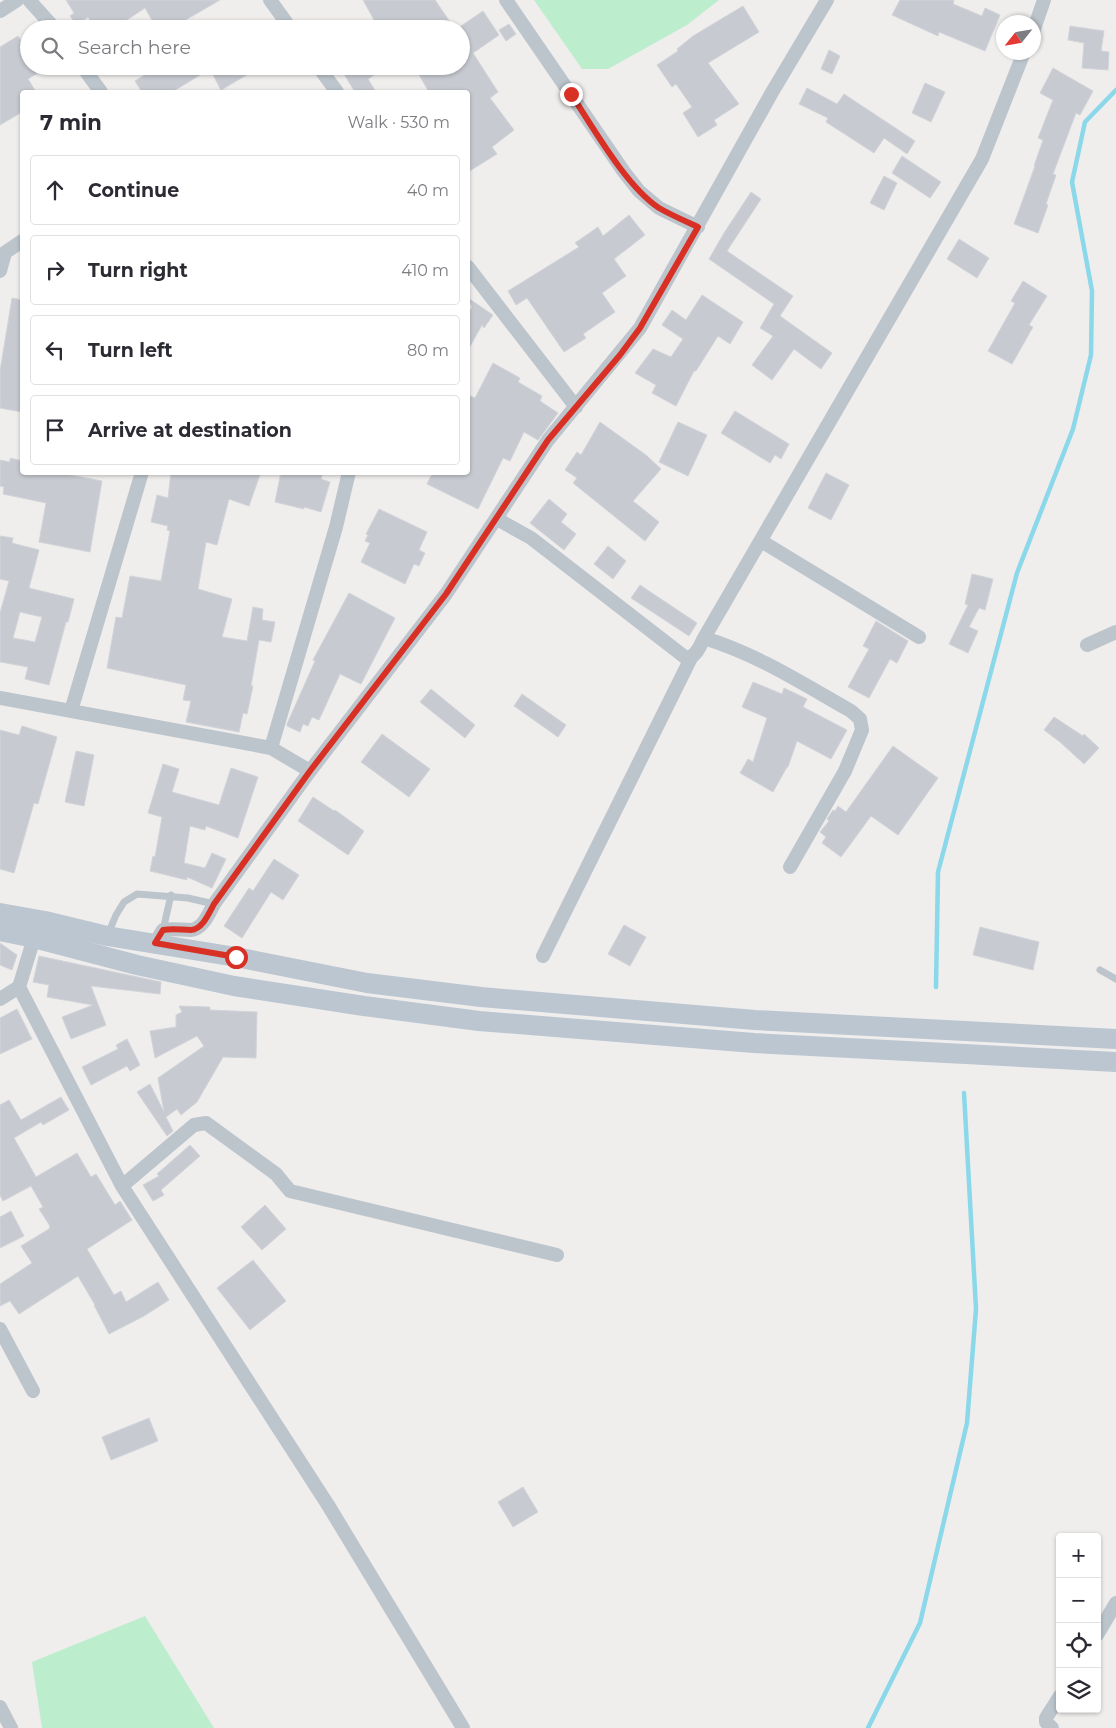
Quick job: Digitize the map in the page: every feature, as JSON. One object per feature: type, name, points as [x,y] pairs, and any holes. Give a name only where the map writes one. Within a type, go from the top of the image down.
[{"type":"main road","points":[[0,913],[45,921],[107,936],[159,936],[367,982],[482,997],[755,1020],[1116,1039]]},
{"type":"main road","points":[[0,931],[34,938],[137,966],[234,986],[479,1021],[754,1043],[1116,1062]]},
{"type":"street","points":[[0,11],[17,0]]},
{"type":"street","points":[[29,0],[47,20]]},
{"type":"street","points":[[270,0],[284,20]]},
{"type":"street","points":[[506,0],[639,191],[660,208],[698,227]]},
{"type":"street","points":[[159,936],[172,928],[194,930],[202,924],[214,904],[310,771],[446,594],[548,440],[640,328],[771,94],[827,0]]},
{"type":"street","points":[[1039,15],[1044,0]]},
{"type":"street","points":[[543,956],[691,658],[761,541],[982,159],[1021,60]]},
{"type":"street","points":[[89,75],[100,90]]},
{"type":"street","points":[[325,75],[336,90]]},
{"type":"street","points":[[0,271],[3,255],[20,242]]},
{"type":"street","points":[[470,270],[576,407]]},
{"type":"street","points":[[71,712],[141,475]]},
{"type":"street","points":[[271,748],[336,527],[349,475]]},
{"type":"street","points":[[497,519],[531,538],[686,658],[691,658]]},
{"type":"street","points":[[761,541],[918,637]]},
{"type":"street","points":[[1087,645],[1116,632]]},
{"type":"street","points":[[704,638],[761,660],[851,710],[860,719],[862,730],[845,771],[790,867]]},
{"type":"street","points":[[0,698],[271,748],[310,771]]},
{"type":"street","points":[[34,938],[20,987],[122,1186],[328,1505],[463,1728]]},
{"type":"street","points":[[0,999],[20,987]]},
{"type":"street","points":[[122,1186],[194,1125],[206,1123],[276,1174],[290,1191],[557,1255]]},
{"type":"street","points":[[0,1329],[33,1391]]},
{"type":"street","points":[[1101,1628],[1116,1603]]},
{"type":"street","points":[[1052,1728],[1046,1722],[1046,1718],[1056,1702]]},
{"type":"street","points":[[0,1707],[11,1728]]},
{"type":"lane","points":[[107,936],[124,902],[137,894],[171,896],[214,904]]},
{"type":"lane","points":[[159,936],[171,896]]},
{"type":"lane","points":[[1100,970],[1116,979]]},
{"type":"green space","points":[[534,0],[719,0],[687,25],[608,69],[582,69]]},
{"type":"green space","points":[[145,1616],[214,1728],[42,1728],[32,1662]]},
{"type":"building","points":[[66,0],[220,0],[186,20],[152,20],[145,8],[127,20],[90,20],[88,17],[84,20],[73,20],[70,16],[74,13]]},
{"type":"building","points":[[363,0],[435,0],[449,20],[374,20]]},
{"type":"building","points":[[900,0],[954,0],[953,4],[982,16],[985,8],[1000,15],[996,15],[996,25],[985,51],[939,32],[938,36],[892,15]]},
{"type":"building","points":[[743,6],[759,32],[708,63],[739,104],[714,120],[717,125],[698,137],[683,113],[692,107],[676,84],[672,87],[657,65],[678,51],[677,49],[693,36]]},
{"type":"building","points":[[483,11],[499,35],[473,53],[498,92],[490,98],[514,130],[492,147],[497,154],[470,171],[470,90],[428,90],[419,75],[470,75],[470,20]]},
{"type":"building","points":[[509,24],[516,34],[506,41],[499,30]]},
{"type":"building","points":[[1070,26],[1104,31],[1101,51],[1109,52],[1108,70],[1082,68],[1084,43],[1068,40]]},
{"type":"building","points":[[18,36],[20,39],[20,75],[34,75],[28,79],[35,90],[20,90],[20,113],[0,125],[0,47]]},
{"type":"building","points":[[829,50],[840,56],[832,74],[821,69]]},
{"type":"building","points":[[1053,68],[1093,91],[1080,115],[1076,113],[1053,174],[1056,175],[1038,233],[1014,224],[1043,140],[1038,138],[1053,100],[1040,93]]},
{"type":"building","points":[[145,75],[200,75],[175,90],[141,90],[135,81]]},
{"type":"building","points":[[213,75],[247,75],[221,90]]},
{"type":"building","points":[[345,75],[374,75],[368,79],[375,90],[354,90]]},
{"type":"building","points":[[925,83],[945,92],[931,122],[912,113]]},
{"type":"building","points":[[807,88],[837,104],[844,94],[915,141],[907,154],[884,138],[874,153],[826,122],[828,118],[799,104]]},
{"type":"building","points":[[902,156],[941,182],[930,198],[892,173]]},
{"type":"building","points":[[884,176],[897,183],[884,210],[870,203]]},
{"type":"building","points":[[751,192],[761,199],[727,251],[793,296],[780,316],[832,353],[821,369],[794,349],[772,380],[752,365],[773,336],[760,328],[774,304],[709,259]]},
{"type":"building","points":[[629,215],[645,235],[614,259],[626,276],[602,293],[615,312],[583,334],[586,338],[564,352],[527,298],[516,305],[508,291],[579,247],[575,243],[598,227],[603,236]]},
{"type":"building","points":[[959,239],[989,258],[977,278],[947,259]]},
{"type":"building","points":[[1023,281],[1047,296],[1029,325],[1033,327],[1012,364],[988,351],[1015,303],[1011,301]]},
{"type":"building","points":[[702,295],[743,322],[730,344],[718,336],[696,371],[694,371],[676,406],[652,393],[656,385],[635,373],[653,349],[671,357],[683,339],[662,325],[672,310],[686,320]]},
{"type":"building","points":[[12,298],[20,300],[20,412],[0,408],[0,371]]},
{"type":"building","points":[[470,299],[493,315],[484,328],[482,325],[470,346],[470,310],[472,307]]},
{"type":"building","points":[[493,363],[520,378],[518,382],[542,396],[540,401],[558,413],[538,440],[524,432],[510,461],[503,458],[478,509],[427,484],[432,475],[470,475],[470,396],[475,398]]},
{"type":"building","points":[[735,411],[789,444],[781,459],[775,455],[770,463],[721,433]]},
{"type":"building","points":[[600,422],[646,455],[661,469],[633,501],[659,522],[645,541],[573,483],[577,478],[565,470],[577,452],[581,455]]},
{"type":"building","points":[[678,422],[707,435],[688,476],[659,462]]},
{"type":"building","points":[[10,458],[20,460],[20,475],[70,475],[102,481],[90,552],[39,542],[46,503],[3,494],[4,487],[0,486],[0,460],[10,462]]},
{"type":"building","points":[[826,473],[849,485],[831,520],[808,508]]},
{"type":"building","points":[[171,475],[260,475],[249,506],[229,499],[217,545],[206,542],[198,589],[232,599],[222,637],[247,641],[253,607],[263,609],[262,620],[275,622],[271,642],[259,640],[247,714],[243,713],[239,732],[186,722],[191,701],[183,700],[186,685],[107,668],[116,617],[122,618],[130,576],[161,581],[170,531],[167,530],[168,526],[151,522],[157,495],[168,498]]},
{"type":"building","points":[[280,475],[322,475],[321,479],[330,482],[321,512],[275,502]]},
{"type":"building","points":[[549,499],[567,514],[561,522],[576,534],[564,550],[530,523]]},
{"type":"building","points":[[379,509],[427,532],[419,550],[425,553],[419,566],[414,564],[405,584],[361,562],[370,543],[365,541],[368,535],[366,534]]},
{"type":"building","points":[[0,536],[13,538],[12,543],[39,550],[29,588],[74,599],[49,685],[25,679],[28,667],[0,662],[0,613],[9,581],[0,579]],"holes":[[[20,612],[42,617],[35,642],[13,638]]]},
{"type":"building","points":[[608,546],[626,561],[613,579],[594,564]]},
{"type":"building","points":[[972,574],[993,579],[985,610],[979,608],[969,627],[978,631],[968,653],[949,644],[968,605],[965,604]]},
{"type":"building","points":[[640,585],[697,623],[689,636],[631,598]]},
{"type":"building","points":[[349,593],[395,618],[361,684],[340,674],[319,720],[312,717],[308,726],[303,724],[300,732],[287,726],[287,724],[315,661],[313,660]]},
{"type":"building","points":[[876,621],[908,641],[897,663],[890,659],[869,698],[848,687],[869,649],[863,646]]},
{"type":"building","points":[[753,682],[782,694],[784,688],[807,699],[803,707],[847,730],[831,759],[797,741],[788,767],[773,792],[740,773],[748,759],[753,762],[767,718],[742,707]]},
{"type":"building","points":[[431,689],[475,725],[465,738],[420,702]]},
{"type":"building","points":[[522,694],[566,725],[558,737],[514,706]]},
{"type":"building","points":[[1054,717],[1083,736],[1084,734],[1099,748],[1084,764],[1044,730]]},
{"type":"building","points":[[22,726],[57,737],[38,804],[34,803],[14,873],[0,869],[0,730],[19,735]]},
{"type":"building","points":[[382,734],[430,769],[409,797],[361,762]]},
{"type":"building","points":[[893,746],[938,778],[898,835],[871,816],[841,857],[822,843],[826,837],[820,832],[829,821],[827,819],[833,810],[835,811],[838,806],[846,812]]},
{"type":"building","points":[[76,751],[94,755],[84,806],[65,802]]},
{"type":"building","points":[[163,764],[179,769],[172,792],[219,805],[231,768],[258,777],[238,838],[206,826],[205,830],[190,826],[184,863],[205,868],[212,853],[226,859],[212,888],[187,877],[187,880],[150,871],[153,856],[155,857],[162,817],[148,813]]},
{"type":"building","points":[[313,797],[364,831],[348,855],[298,821]]},
{"type":"building","points":[[274,859],[299,875],[283,900],[271,892],[242,938],[224,926],[249,888],[253,891]]},
{"type":"building","points":[[624,925],[646,937],[630,966],[608,954]]},
{"type":"building","points":[[980,927],[1039,942],[1033,970],[973,955]]},
{"type":"building","points":[[0,943],[17,955],[12,970],[0,965]]},
{"type":"building","points":[[39,956],[161,982],[160,994],[91,986],[106,1025],[71,1039],[62,1017],[93,1005],[47,997],[49,985],[33,982]]},
{"type":"building","points":[[179,1006],[210,1007],[210,1010],[257,1012],[256,1058],[223,1057],[197,1102],[181,1115],[177,1109],[166,1117],[173,1131],[167,1136],[137,1092],[150,1084],[164,1112],[158,1078],[204,1046],[197,1036],[155,1058],[150,1031],[176,1027],[176,1015],[182,1012]]},
{"type":"building","points":[[17,1009],[32,1039],[0,1054],[0,1018]]},
{"type":"building","points":[[127,1039],[140,1065],[130,1071],[127,1066],[91,1085],[82,1067],[118,1049],[116,1045]]},
{"type":"building","points":[[61,1097],[69,1110],[43,1125],[41,1122],[14,1138],[36,1177],[77,1153],[91,1177],[96,1174],[115,1205],[120,1201],[132,1220],[87,1249],[114,1295],[121,1291],[126,1302],[158,1282],[169,1300],[144,1316],[109,1334],[78,1276],[19,1314],[10,1301],[0,1306],[0,1284],[32,1263],[21,1246],[49,1229],[50,1226],[39,1209],[43,1207],[31,1186],[3,1201],[0,1195],[0,1105],[9,1100],[21,1120]]},
{"type":"building","points":[[190,1145],[200,1156],[161,1190],[164,1195],[153,1201],[143,1185],[159,1176],[157,1174]]},
{"type":"building","points":[[265,1205],[286,1229],[262,1250],[241,1227]]},
{"type":"building","points":[[11,1211],[24,1236],[0,1248],[0,1217]]},
{"type":"building","points":[[253,1260],[286,1301],[250,1330],[217,1288]]},
{"type":"building","points":[[149,1418],[158,1441],[111,1460],[102,1437]]},
{"type":"building","points":[[523,1487],[538,1512],[513,1527],[498,1502]]},
{"type":"waterway","points":[[936,987],[938,872],[1017,573],[1073,429],[1091,355],[1092,291],[1072,182],[1085,122],[1116,90]]},
{"type":"waterway","points":[[868,1728],[920,1623],[967,1423],[976,1309],[964,1093]]},
{"type":"route","points":[[236,957],[155,943],[163,930],[172,928],[194,930],[202,924],[214,904],[310,771],[446,594],[548,440],[620,355],[640,328],[698,227],[660,208],[639,191],[571,94]]}]
